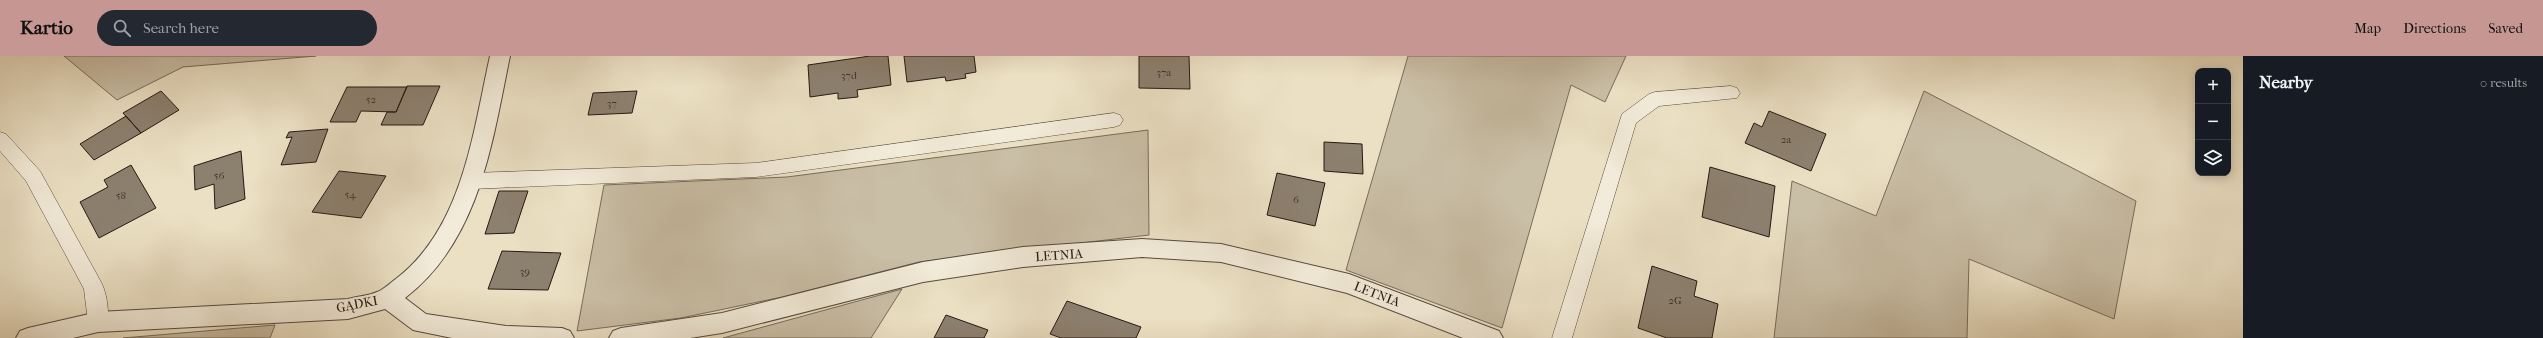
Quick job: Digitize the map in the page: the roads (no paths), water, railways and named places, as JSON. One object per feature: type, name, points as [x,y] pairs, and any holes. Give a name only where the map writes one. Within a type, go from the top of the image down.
[{"type":"street","name":"GĄDKI","points":[[28,338],[98,322],[348,309],[388,298],[424,271],[449,236],[471,181],[500,56]]},
{"type":"street","name":"LETNIA","points":[[622,338],[722,324],[923,272],[1023,257],[1142,248],[1221,253],[1349,284],[1491,338]]},
{"type":"street","points":[[388,298],[421,323],[506,336],[562,338]]},
{"type":"lane","points":[[1562,338],[1628,119],[1655,99],[1731,93]]},
{"type":"lane","points":[[471,181],[756,170],[1114,120]]},
{"type":"lane","points":[[0,139],[33,176],[90,280],[94,288],[98,322]]}]
